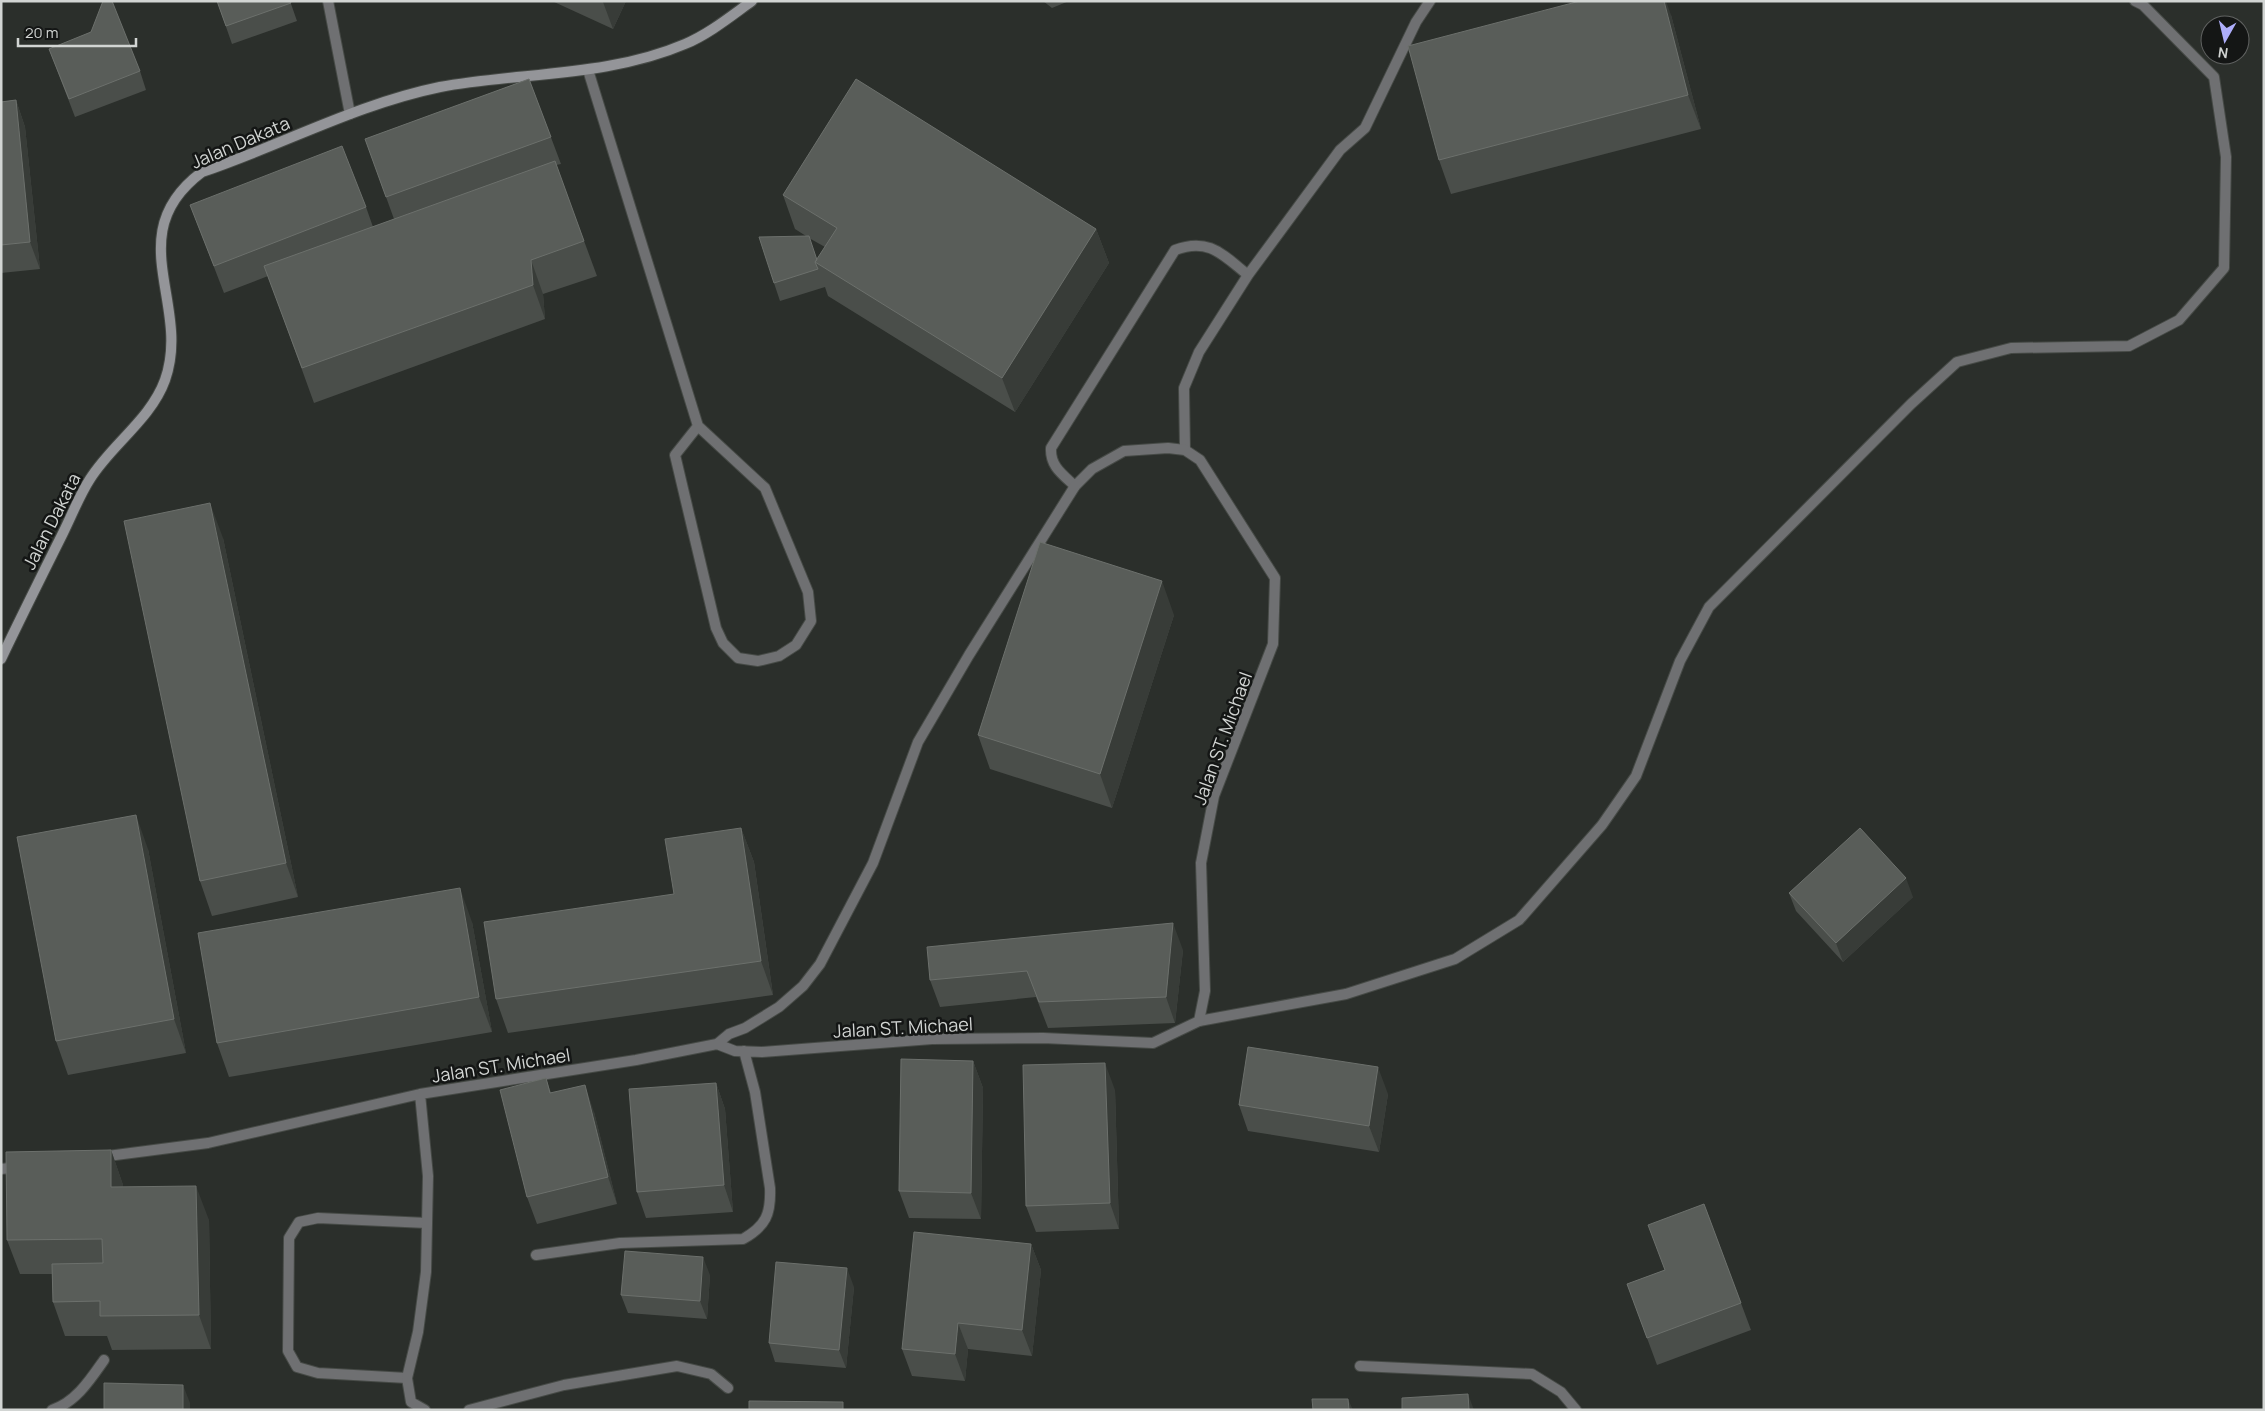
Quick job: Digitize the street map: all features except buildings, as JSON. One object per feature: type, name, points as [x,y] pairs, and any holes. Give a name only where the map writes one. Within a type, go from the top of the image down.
[{"type":"street","points":[[328,1],[350,114]]},
{"type":"street","name":"Jalan Dakata","points":[[1,659],[90,478],[148,408],[165,379],[170,330],[160,252],[164,218],[175,197],[202,172],[350,114],[440,88],[588,70],[621,64],[686,44],[752,1]]},
{"type":"street","points":[[718,1044],[729,1034],[745,1028],[779,1007],[802,986],[820,964],[873,863],[918,742],[969,655],[1075,486],[1092,469],[1124,451],[1168,448],[1185,450],[1184,388],[1199,352],[1248,275],[1340,150],[1365,128],[1416,22],[1430,1]]},
{"type":"street","points":[[1199,1021],[1346,994],[1455,959],[1519,920],[1602,825],[1636,776],[1680,661],[1709,607],[1911,404],[1957,362],[2011,348],[2129,346],[2179,320],[2224,268],[2226,157],[2214,77],[2143,5],[2135,1]]},
{"type":"street","points":[[588,70],[698,426],[765,488],[808,592],[811,621],[796,645],[779,656],[758,661],[738,658],[722,643],[716,628],[675,455],[698,426]]},
{"type":"street","points":[[1075,486],[1056,468],[1050,458],[1051,448],[1175,250],[1189,245],[1206,246],[1217,250],[1248,275]]},
{"type":"street","name":"Jalan ST. Michael","points":[[90,1158],[208,1143],[420,1094],[636,1060],[718,1044],[735,1051],[762,1052],[932,1039],[1043,1038],[1153,1043],[1199,1021],[1206,992],[1200,863],[1214,796],[1273,644],[1275,578],[1200,460],[1185,450]]},
{"type":"street","points":[[536,1255],[620,1243],[743,1239],[760,1230],[770,1202],[770,1188],[755,1092],[744,1051]]},
{"type":"street","points":[[420,1094],[428,1176],[424,1289],[418,1332],[407,1378],[412,1402],[425,1410]]},
{"type":"street","points":[[1,1169],[31,1166]]},
{"type":"street","points":[[407,1378],[318,1373],[297,1367],[288,1351],[289,1238],[299,1222],[318,1218],[427,1223]]},
{"type":"street","points":[[52,1410],[66,1405],[90,1380],[104,1360]]},
{"type":"street","points":[[469,1410],[564,1385],[677,1366],[710,1374],[728,1388]]},
{"type":"street","points":[[1360,1366],[1532,1374],[1561,1392],[1576,1410]]}]
